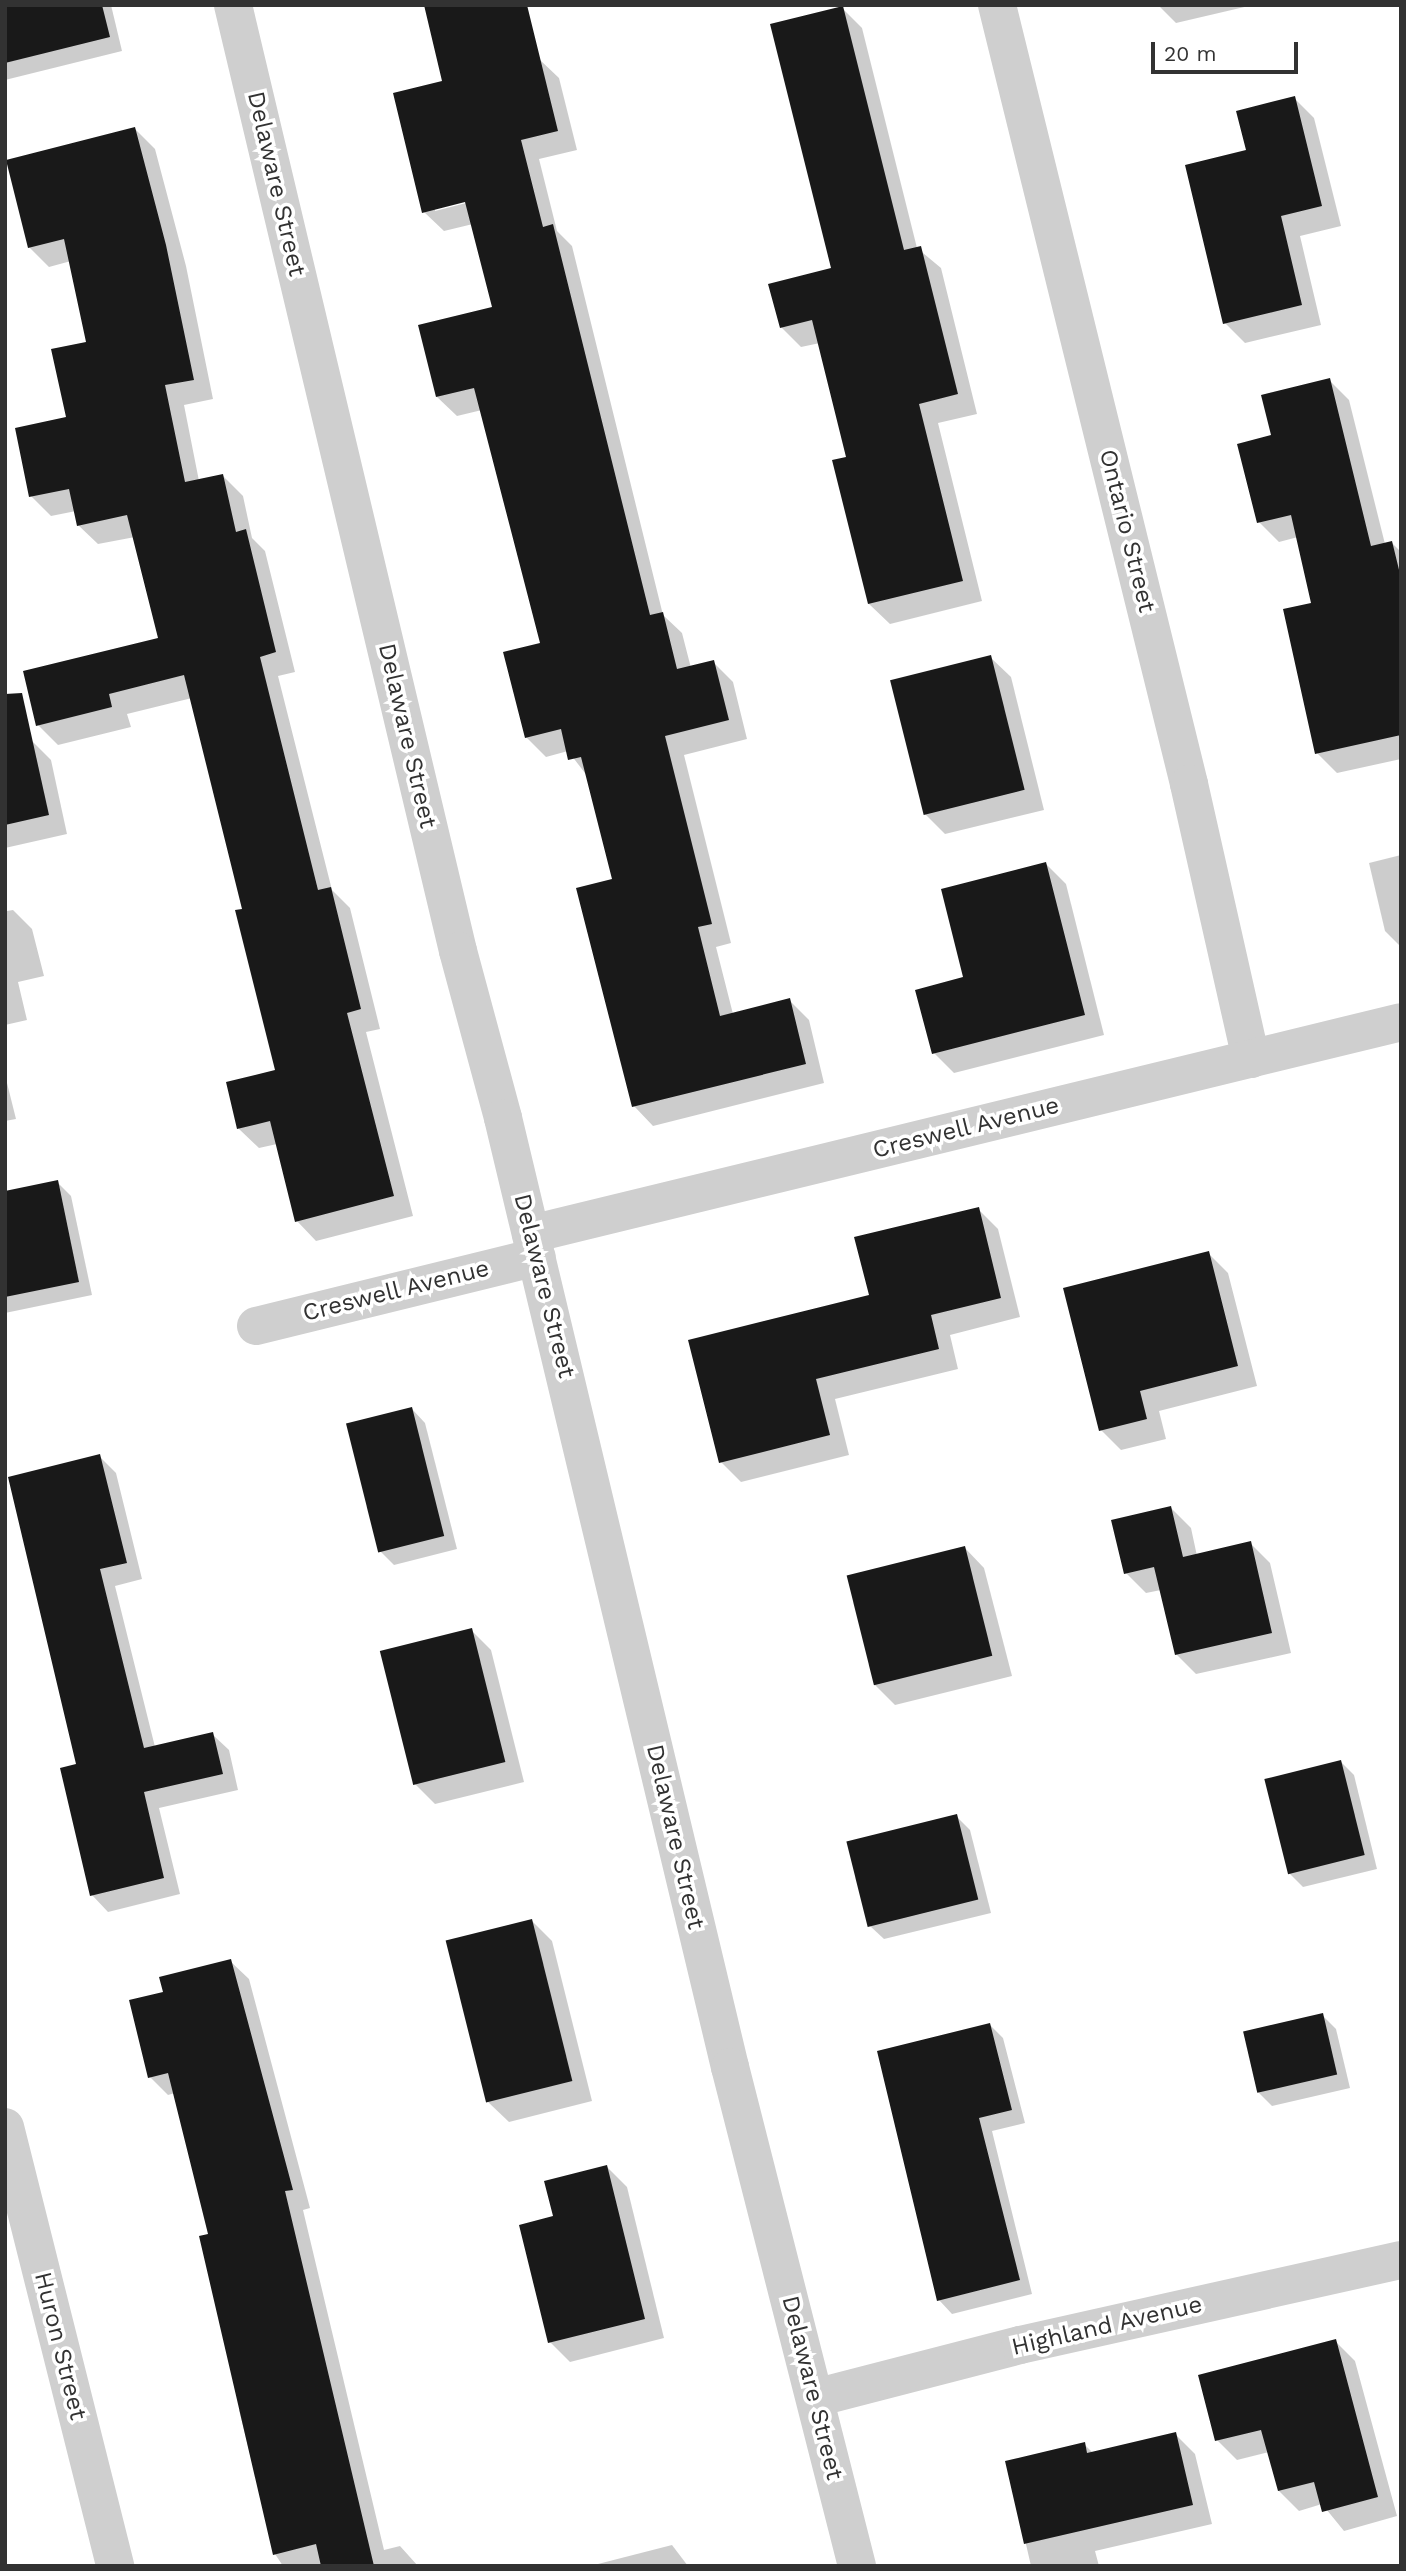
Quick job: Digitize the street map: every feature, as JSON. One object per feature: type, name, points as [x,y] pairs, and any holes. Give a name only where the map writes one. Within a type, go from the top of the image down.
[{"type":"street","name":"Delaware Street","points":[[233,5],[455,937],[534,1245],[730,2067],[857,2566]]},
{"type":"street","name":"Ontario Street","points":[[996,5],[1189,784],[1251,1059]]},
{"type":"street","name":"Creswell Avenue","points":[[256,1326],[534,1245],[1401,1022]]},
{"type":"street","name":"Huron Street","points":[[5,2127],[115,2566]]},
{"type":"street","name":"Highland Avenue","points":[[815,2398],[1020,2345],[1401,2260]]},
{"type":"building","points":[[5,5],[102,5],[110,37],[5,63]]},
{"type":"building","points":[[424,5],[527,5],[558,131],[521,140],[543,227],[553,224],[650,615],[663,612],[677,669],[714,660],[729,720],[665,736],[712,924],[698,927],[720,1016],[790,998],[806,1064],[632,1107],[576,888],[612,879],[581,757],[568,760],[561,729],[525,738],[503,652],[540,643],[474,388],[436,397],[418,325],[492,307],[465,202],[422,213],[393,93],[442,81]]},
{"type":"building","points":[[843,6],[904,250],[921,246],[958,394],[919,404],[963,581],[868,604],[832,460],[846,457],[812,320],[780,328],[768,284],[831,268],[770,24]]},
{"type":"building","points":[[1295,96],[1322,206],[1281,216],[1302,305],[1223,324],[1185,165],[1246,150],[1236,111]]},
{"type":"building","points":[[135,127],[166,245],[194,380],[165,385],[185,482],[223,474],[236,532],[246,529],[276,652],[260,657],[318,890],[331,887],[361,1009],[347,1013],[394,1196],[295,1222],[270,1121],[237,1129],[226,1082],[275,1070],[235,910],[242,909],[184,675],[109,694],[112,707],[36,726],[23,671],[158,638],[127,515],[77,526],[69,489],[29,497],[15,428],[66,417],[51,349],[86,342],[64,239],[28,248],[6,160]]},
{"type":"building","points":[[1330,378],[1371,546],[1392,541],[1401,578],[1401,735],[1315,754],[1283,609],[1311,603],[1291,515],[1257,523],[1237,444],[1271,435],[1261,395]]},
{"type":"building","points":[[991,655],[1025,790],[924,815],[890,680]]},
{"type":"building","points":[[22,693],[49,815],[5,825],[5,694]]},
{"type":"building","points":[[1046,862],[1085,1015],[932,1054],[915,990],[963,977],[941,889]]},
{"type":"building","points":[[58,1180],[79,1282],[5,1297],[5,1191]]},
{"type":"building","points":[[979,1207],[1001,1298],[931,1315],[939,1349],[816,1379],[830,1435],[719,1463],[688,1340],[869,1295],[854,1237]]},
{"type":"building","points":[[1209,1251],[1238,1366],[1140,1391],[1147,1419],[1099,1431],[1063,1288]]},
{"type":"building","points":[[412,1407],[444,1536],[378,1553],[346,1423]]},
{"type":"building","points":[[100,1454],[127,1563],[100,1569],[144,1748],[213,1732],[223,1774],[144,1792],[164,1878],[90,1896],[60,1768],[76,1764],[8,1477]]},
{"type":"building","points":[[1171,1506],[1183,1557],[1251,1541],[1272,1633],[1175,1655],[1154,1567],[1124,1574],[1111,1520]]},
{"type":"building","points":[[965,1546],[992,1656],[874,1685],[847,1576]]},
{"type":"building","points":[[472,1628],[505,1762],[413,1785],[380,1651]]},
{"type":"building","points":[[1341,1760],[1365,1855],[1288,1874],[1264,1779]]},
{"type":"building","points":[[957,1814],[978,1899],[868,1927],[846,1842]]},
{"type":"building","points":[[532,1919],[572,2081],[486,2103],[446,1941]]},
{"type":"building","points":[[231,1959],[293,2190],[285,2191],[374,2566],[321,2566],[316,2544],[273,2555],[199,2236],[208,2234],[168,2073],[148,2078],[129,2000],[163,1992],[159,1977]]},
{"type":"building","points":[[1323,2013],[1337,2074],[1257,2093],[1243,2031]]},
{"type":"building","points":[[990,2023],[1012,2110],[979,2118],[1020,2280],[937,2301],[877,2051]]},
{"type":"building","points":[[607,2165],[645,2319],[548,2343],[519,2225],[553,2216],[544,2181]]},
{"type":"building","points":[[1336,2339],[1378,2497],[1322,2512],[1314,2482],[1278,2491],[1261,2430],[1215,2441],[1198,2375]]},
{"type":"building","points":[[1176,2432],[1193,2505],[1024,2544],[1005,2461],[1085,2442],[1087,2453]]}]
